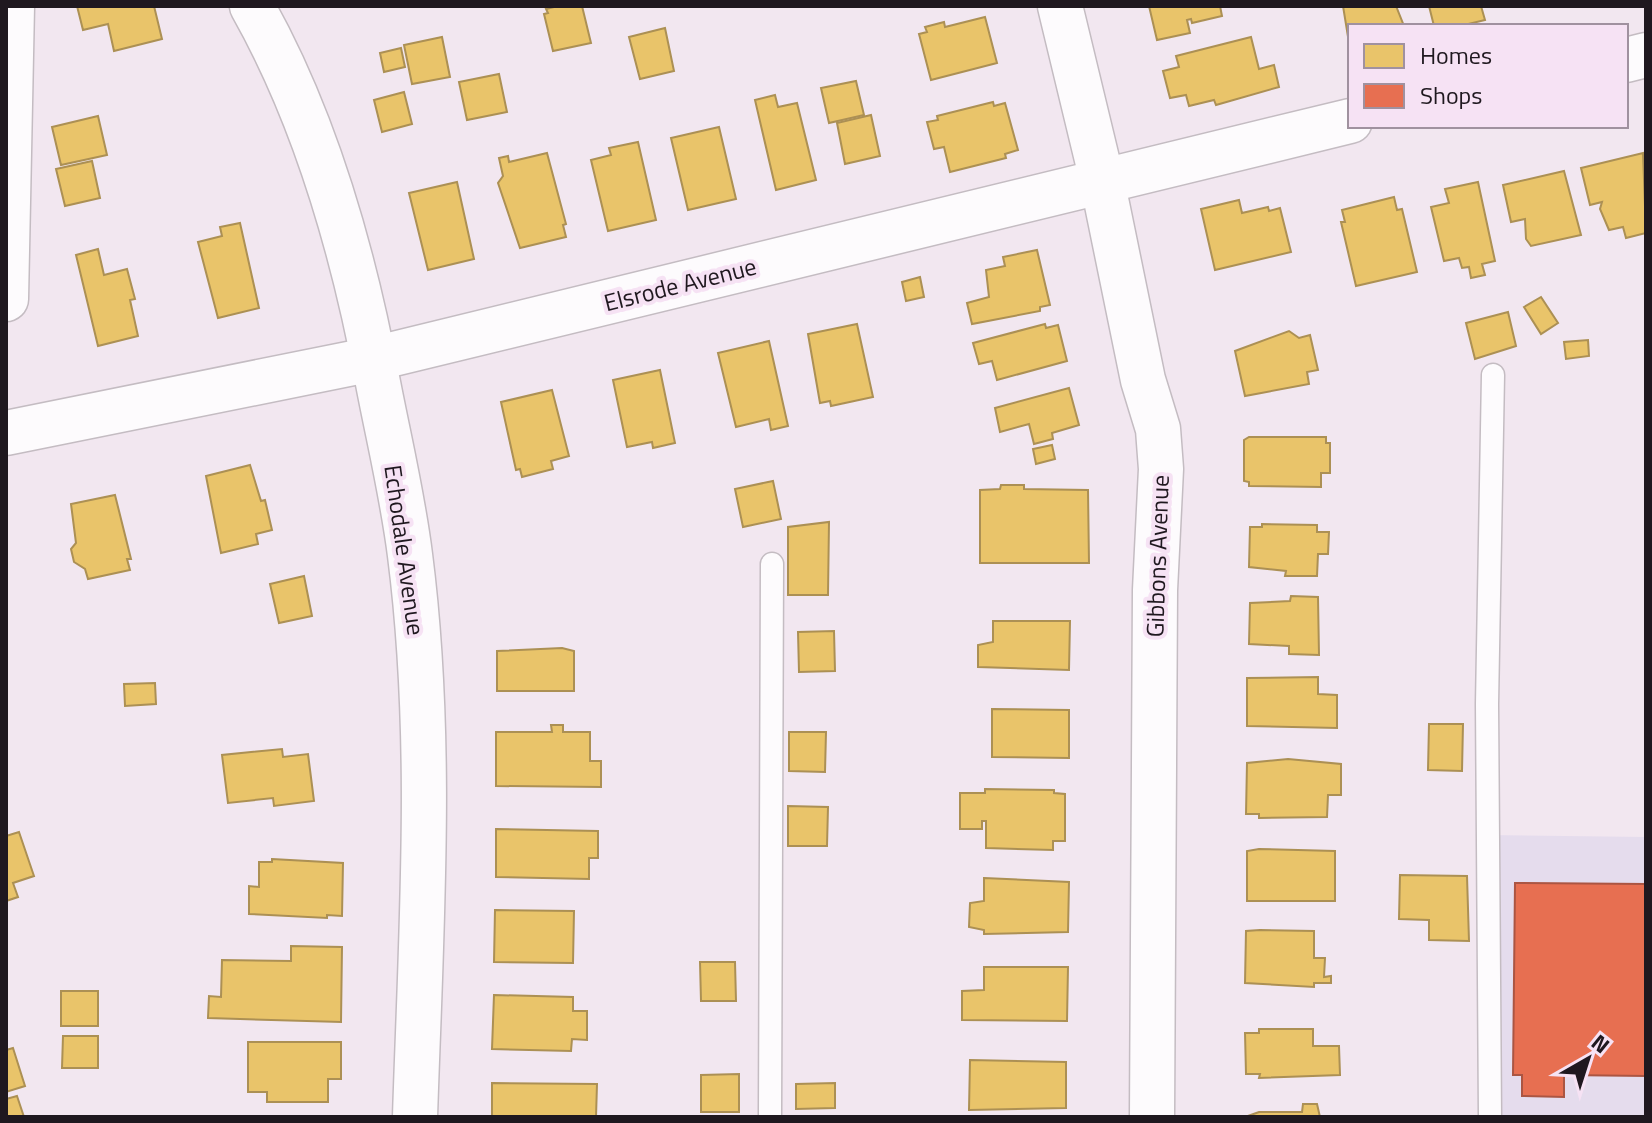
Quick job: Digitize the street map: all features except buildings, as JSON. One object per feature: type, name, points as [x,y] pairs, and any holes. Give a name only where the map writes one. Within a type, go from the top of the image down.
[{"type":"street","points":[[6,299],[12,6]]},
{"type":"street","name":"Echodale Avenue","points":[[252,6],[272,41],[325,175],[354,269],[410,554],[420,664],[424,822],[415,1117]]},
{"type":"street","name":"Gibbons Avenue","points":[[1060,6],[1102,180],[1143,380],[1158,429],[1161,469],[1155,590],[1152,1117]]},
{"type":"street","name":"Elsrode Avenue","points":[[6,433],[373,359],[1348,121]]},
{"type":"lane","points":[[1490,1117],[1487,704],[1493,375]]},
{"type":"lane","points":[[770,1117],[772,564]]},
{"type":"shaded area","points":[[1486,835],[1646,837],[1646,1117],[1486,1117]]}]
